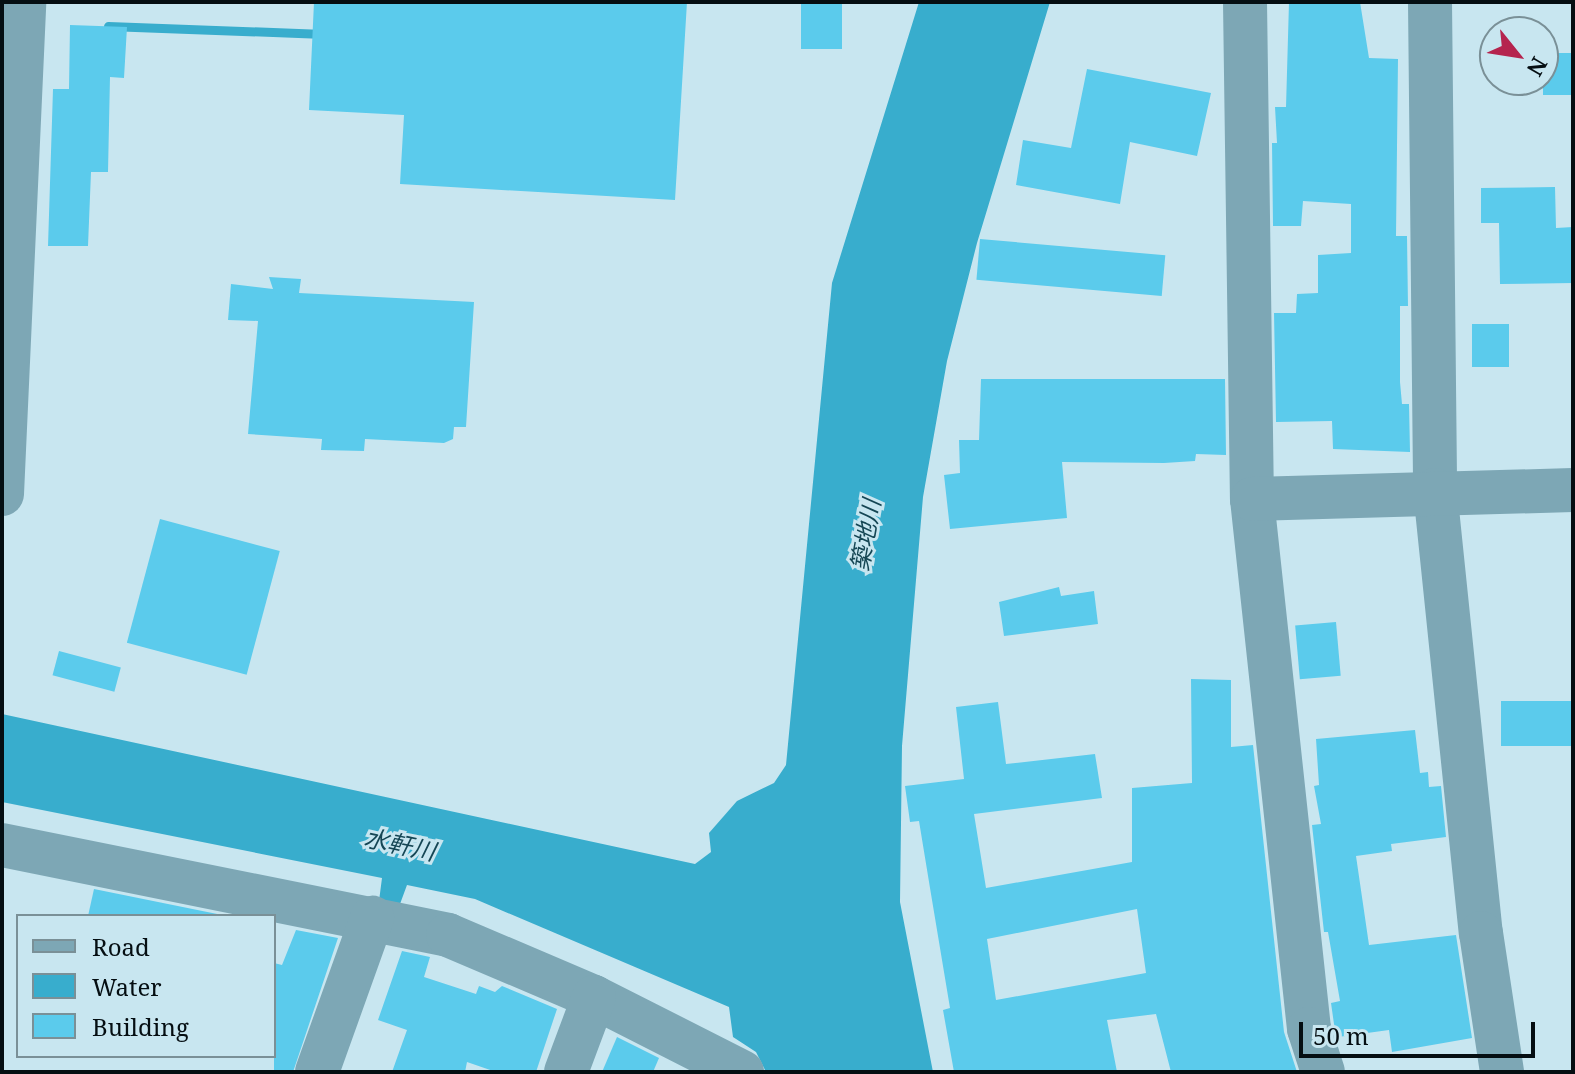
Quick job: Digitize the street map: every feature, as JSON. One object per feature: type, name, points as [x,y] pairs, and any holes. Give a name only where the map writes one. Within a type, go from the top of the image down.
[{"type":"street","points":[[2,494],[24,2]]},
{"type":"street","points":[[1245,2],[1252,499],[1309,1029],[1323,1072]]},
{"type":"street","points":[[1430,2],[1435,490],[1481,933],[1502,1072]]},
{"type":"street","points":[[1252,499],[1435,490],[1573,490]]},
{"type":"street","points":[[2,845],[448,935],[594,997],[736,1064],[742,1072]]},
{"type":"street","points":[[317,1072],[372,918]]},
{"type":"street","points":[[566,1072],[594,997]]},
{"type":"water","points":[[919,2],[1050,2],[977,243],[947,361],[923,497],[902,746],[900,902],[933,1072],[766,1072],[756,1052],[733,1037],[729,1007],[475,899],[407,885],[400,904],[379,901],[382,878],[2,802],[2,714],[695,864],[711,852],[709,833],[737,801],[774,783],[786,765],[832,283]]},
{"type":"building","points":[[314,2],[687,2],[675,200],[400,184],[404,115],[309,110]]},
{"type":"building","points":[[801,2],[842,2],[842,49],[801,49]]},
{"type":"building","points":[[1289,2],[1360,2],[1369,58],[1398,59],[1396,236],[1407,236],[1408,306],[1400,306],[1400,382],[1402,404],[1409,404],[1410,452],[1333,449],[1332,421],[1276,422],[1274,313],[1296,313],[1297,294],[1318,293],[1318,255],[1351,253],[1351,204],[1303,201],[1301,226],[1273,226],[1272,143],[1277,143],[1275,107],[1286,107]]},
{"type":"building","points":[[70,25],[127,27],[124,78],[110,77],[108,172],[91,172],[88,246],[48,246],[53,89],[69,89]]},
{"type":"building","points":[[1559,53],[1573,53],[1573,95],[1559,95]]},
{"type":"building","points":[[1087,69],[1211,93],[1197,156],[1130,142],[1120,204],[1016,185],[1023,140],[1071,148]]},
{"type":"building","points":[[1555,187],[1556,228],[1573,227],[1573,283],[1500,284],[1499,223],[1481,223],[1481,188]]},
{"type":"building","points":[[980,239],[1165,255],[1162,296],[976,280]]},
{"type":"building","points":[[269,277],[301,279],[299,293],[474,302],[466,427],[454,427],[453,439],[444,443],[365,439],[364,451],[321,450],[322,439],[248,434],[258,321],[228,320],[231,284],[273,289]]},
{"type":"building","points":[[1472,324],[1509,324],[1509,367],[1472,367]]},
{"type":"building","points":[[981,379],[1225,379],[1226,455],[1196,454],[1195,461],[1164,463],[1062,462],[1067,518],[950,529],[944,475],[960,473],[959,440],[979,440]]},
{"type":"building","points":[[160,519],[280,551],[247,675],[127,643]]},
{"type":"building","points":[[1059,587],[1061,596],[1094,591],[1098,624],[1004,636],[999,602]]},
{"type":"building","points":[[1336,622],[1341,676],[1300,679],[1295,626]]},
{"type":"building","points":[[59,651],[121,668],[114,692],[53,675]]},
{"type":"building","points":[[1191,679],[1231,680],[1231,747],[1253,745],[1284,1032],[1297,1072],[1171,1072],[1156,1014],[1107,1020],[1117,1072],[954,1072],[943,1010],[950,1008],[919,821],[910,822],[905,786],[964,779],[956,707],[998,702],[1006,764],[1095,754],[1102,798],[974,814],[986,888],[1132,862],[1132,788],[1192,783]],"holes":[[[1137,909],[1146,973],[996,1000],[987,939]]]},
{"type":"building","points":[[1501,701],[1573,701],[1573,746],[1501,746]]},
{"type":"building","points":[[1415,730],[1420,773],[1428,772],[1429,787],[1441,786],[1446,837],[1391,844],[1392,851],[1356,856],[1369,945],[1456,935],[1472,1038],[1392,1052],[1389,1030],[1338,1037],[1334,1024],[1331,1003],[1340,1001],[1328,932],[1324,932],[1312,825],[1321,824],[1314,786],[1319,785],[1316,739]]},
{"type":"building","points":[[94,889],[217,914],[88,914]]},
{"type":"building","points":[[296,930],[338,938],[293,1072],[274,1072],[276,964],[282,965]]},
{"type":"building","points":[[402,951],[430,957],[424,977],[476,994],[479,986],[495,992],[502,986],[557,1009],[536,1072],[496,1072],[467,1062],[465,1072],[392,1072],[407,1030],[378,1020]]},
{"type":"building","points":[[617,1037],[659,1058],[653,1072],[602,1072]]},
{"type":"waterway","points":[[108,26],[324,34]]},
{"type":"water label","name":"築地川","points":[[865,535]]},
{"type":"water label","name":"水軒川","points":[[400,844]]}]
